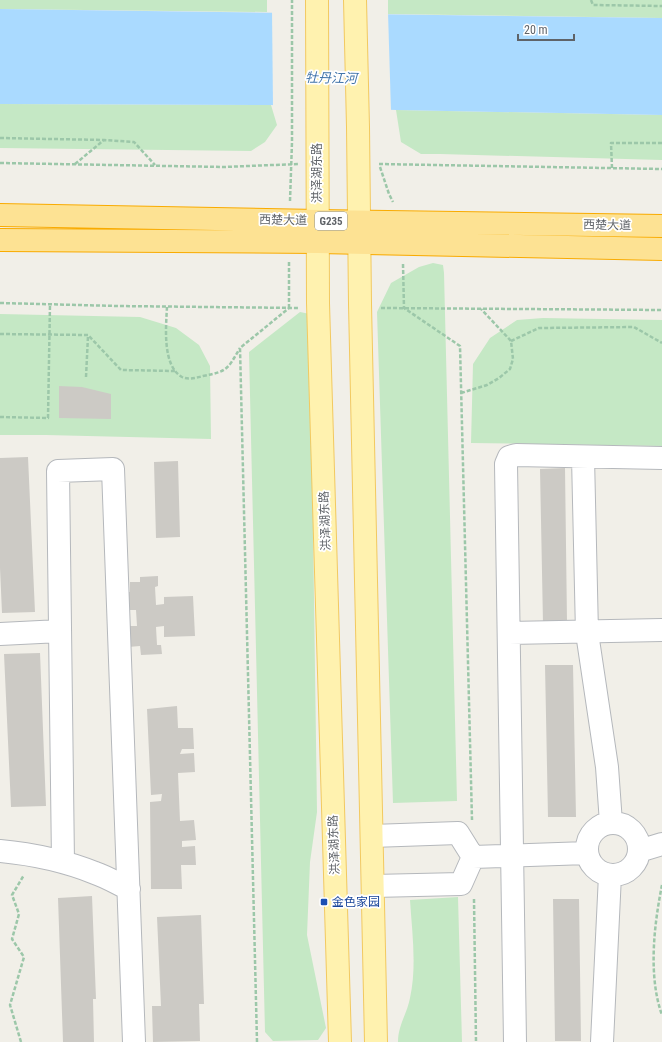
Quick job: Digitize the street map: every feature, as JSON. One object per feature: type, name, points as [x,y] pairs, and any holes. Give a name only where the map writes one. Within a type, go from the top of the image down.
[{"type":"highway","name":"西楚大道","points":[[0,214],[318,232],[359,243],[662,249]]},
{"type":"highway","name":"西楚大道","points":[[0,240],[318,232],[359,222],[662,226]]},
{"type":"main road","name":"洪泽湖东路","points":[[317,0],[318,308],[340,1042]]},
{"type":"main road","points":[[356,0],[360,308],[376,1042]]},
{"type":"lane","points":[[515,1042],[506,464],[509,457],[516,455],[662,458]]},
{"type":"lane","points":[[584,457],[587,632],[608,767],[611,823]]},
{"type":"lane","points":[[62,862],[58,471],[113,469],[134,1042]]},
{"type":"lane","points":[[509,633],[662,630]]},
{"type":"lane","points":[[0,634],[60,631]]},
{"type":"lane","points":[[611,823],[620,824],[628,828],[634,834],[638,842],[639,851],[637,859],[626,872],[610,875],[597,869],[592,864],[587,853],[588,842],[591,834],[596,828],[611,823]]},
{"type":"lane","points":[[372,836],[458,833],[473,857]]},
{"type":"lane","points":[[639,851],[662,844]]},
{"type":"lane","points":[[0,851],[62,862],[96,873],[128,889]]},
{"type":"lane","points":[[473,857],[587,853]]},
{"type":"lane","points":[[373,886],[461,884],[473,857]]},
{"type":"lane","points":[[602,1042],[610,875]]},
{"type":"path","points":[[292,0],[292,142]]},
{"type":"path","points":[[591,0],[593,5],[662,6]]},
{"type":"path","points":[[0,138],[134,142],[155,166]]},
{"type":"path","points":[[74,165],[104,140]]},
{"type":"path","points":[[612,168],[611,143],[662,143]]},
{"type":"path","points":[[0,303],[167,307],[318,308]]},
{"type":"path","points":[[0,417],[48,418],[50,304]]},
{"type":"path","points":[[167,307],[166,341],[174,371]]},
{"type":"path","points":[[0,334],[88,335],[121,370],[174,371],[183,377],[192,378],[222,372],[231,364],[240,348],[289,308]]},
{"type":"path","points":[[360,308],[662,310]]},
{"type":"path","points":[[404,308],[460,346],[472,825]]},
{"type":"path","points":[[461,393],[487,385],[499,378],[510,369],[513,359],[511,340],[481,309]]},
{"type":"path","points":[[511,340],[539,328],[634,327],[662,343]]},
{"type":"path","points":[[86,377],[88,335]]},
{"type":"path","points":[[240,348],[257,1042]]},
{"type":"path","points":[[21,1042],[10,1005],[24,957],[12,939],[19,914],[12,895],[25,872],[28,855]]},
{"type":"path","points":[[662,885],[655,933],[654,965],[658,1003],[662,1015]]},
{"type":"path","points":[[474,895],[476,1042]]},
{"type":"green space","points":[[0,0],[267,0],[267,12],[0,9]]},
{"type":"green space","points":[[388,0],[662,0],[662,18],[388,14]]},
{"type":"green space","points":[[0,104],[271,105],[277,125],[265,142],[251,151],[0,148]]},
{"type":"green space","points":[[396,110],[662,115],[662,160],[421,154],[401,142]]},
{"type":"green space","points":[[433,263],[443,265],[444,273],[457,801],[393,803],[377,312],[391,283],[419,267]]},
{"type":"green space","points":[[300,312],[310,314],[317,812],[310,862],[307,935],[326,1028],[318,1040],[273,1041],[265,1032],[249,352]]},
{"type":"green space","points":[[0,314],[140,317],[176,328],[199,345],[210,366],[211,439],[0,435]]},
{"type":"green space","points":[[543,318],[662,320],[662,446],[471,443],[473,364],[490,338],[517,320]]},
{"type":"green space","points":[[458,897],[462,1042],[398,1042],[399,1030],[407,1009],[412,986],[413,949],[410,900]]},
{"type":"water","name":"牡丹江河","points":[[0,9],[662,18],[662,115],[396,110],[271,105],[0,104]]},
{"type":"pier","points":[[272,10],[388,12],[391,112],[273,107]]},
{"type":"building","points":[[59,386],[82,387],[111,394],[111,419],[59,418]]},
{"type":"building","points":[[28,457],[35,612],[2,613],[0,568],[0,458]]},
{"type":"building","points":[[178,461],[180,537],[156,538],[154,462]]},
{"type":"building","points":[[565,468],[567,622],[543,623],[540,469]]},
{"type":"building","points":[[158,576],[158,586],[155,587],[156,605],[164,604],[164,597],[193,596],[195,636],[164,637],[164,626],[156,627],[157,645],[161,645],[162,654],[141,655],[140,646],[128,647],[127,635],[130,635],[130,626],[137,626],[136,610],[128,610],[125,592],[130,592],[130,582],[140,582],[140,577]]},
{"type":"building","points":[[40,653],[46,806],[11,807],[4,654]]},
{"type":"building","points":[[545,665],[573,665],[576,817],[548,817]]},
{"type":"building","points":[[177,706],[178,728],[193,728],[194,749],[182,749],[180,754],[194,753],[195,772],[178,773],[180,821],[194,820],[196,840],[182,841],[182,847],[195,846],[196,865],[181,865],[182,889],[151,889],[150,802],[161,801],[162,794],[151,795],[147,709]]},
{"type":"building","points":[[92,896],[96,999],[93,999],[94,1042],[63,1042],[58,898]]},
{"type":"building","points":[[553,899],[579,899],[581,1041],[555,1041]]},
{"type":"building","points":[[201,915],[204,1004],[199,1004],[200,1041],[153,1042],[152,1006],[161,1006],[157,917]]},
{"type":"place","name":"金色家园","points":[[324,902]]}]
